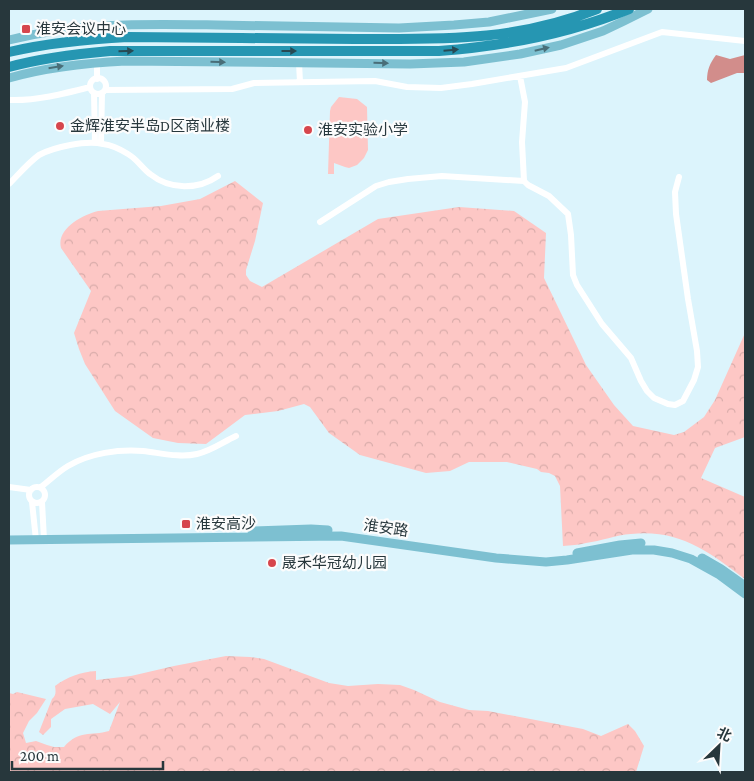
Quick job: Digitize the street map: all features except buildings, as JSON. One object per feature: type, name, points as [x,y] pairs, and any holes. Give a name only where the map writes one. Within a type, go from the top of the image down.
[{"type":"highway","points":[[9,52],[87,39],[128,37],[414,40],[474,37],[504,34],[551,24],[597,9]]},
{"type":"highway","points":[[9,67],[65,55],[125,51],[439,51],[477,48],[558,34],[629,9]]},
{"type":"main road","points":[[9,40],[95,26],[164,24],[435,27],[489,22],[552,9]]},
{"type":"main road","points":[[9,78],[43,69],[97,60],[438,64],[492,59],[574,41],[615,25],[648,9]]},
{"type":"main road","points":[[95,26],[96,36]]},
{"type":"main road","name":"淮安路","points":[[9,540],[40,537],[311,529],[344,531],[541,557],[565,555],[620,545],[652,544],[679,548],[696,555],[721,569],[745,586]]},
{"type":"main road","name":"淮安路","points":[[9,535],[40,537],[341,536],[496,558],[546,562],[632,550],[654,550],[683,556],[697,562],[718,574],[745,594]]},
{"type":"street","points":[[9,100],[22,101],[92,90],[98,94],[104,91],[232,89],[254,83],[375,81],[406,86],[440,88],[572,66],[662,32],[745,41]]},
{"type":"street","points":[[97,60],[97,79]]},
{"type":"street","points":[[299,63],[300,82]]},
{"type":"street","points":[[520,76],[525,102],[522,142],[524,181]]},
{"type":"street","points":[[97,79],[93,80],[92,90],[98,143]]},
{"type":"street","points":[[97,79],[102,80],[106,87],[98,143]]},
{"type":"street","points":[[9,184],[34,159],[44,153],[73,145],[98,143],[112,146],[127,154],[134,158],[149,173],[173,185],[197,185],[218,176]]},
{"type":"street","points":[[320,222],[376,186],[408,178],[442,176],[524,181],[549,196],[568,214],[573,275],[577,285],[602,324],[631,358],[647,391],[654,398],[675,405],[683,401],[694,380],[698,367],[676,214],[675,192],[679,178]]},
{"type":"street","points":[[9,487],[31,490],[35,487],[41,487],[69,466],[100,454],[139,451],[178,456],[196,454],[211,450],[236,436]]},
{"type":"street","points":[[40,537],[42,502],[46,494],[41,487]]},
{"type":"street","points":[[31,490],[29,495],[40,537]]},
{"type":"street","points":[[32,502],[42,502]]},
{"type":"green space","points":[[339,97],[357,99],[367,107],[368,150],[364,158],[357,165],[349,168],[334,163],[334,174],[328,174],[330,111]]},
{"type":"green space","points":[[235,181],[263,203],[255,241],[246,270],[246,275],[250,281],[262,287],[378,219],[459,207],[514,211],[546,233],[544,278],[586,365],[614,405],[633,426],[674,435],[684,432],[704,417],[715,400],[745,333],[745,437],[715,448],[701,478],[745,497],[745,579],[693,544],[664,535],[648,533],[625,535],[563,546],[560,486],[555,476],[537,469],[507,462],[469,462],[450,471],[426,473],[360,455],[329,433],[310,407],[304,404],[278,411],[245,415],[206,444],[178,443],[153,438],[115,411],[85,364],[74,333],[91,291],[61,248],[60,241],[62,235],[78,219],[98,211],[161,206],[200,199]]},
{"type":"green space","points":[[226,656],[264,659],[329,683],[348,686],[400,685],[440,702],[469,710],[488,711],[583,729],[601,736],[628,724],[635,731],[644,746],[636,772],[9,772],[9,693],[17,692],[46,699],[29,721],[23,733],[26,743],[36,741],[54,747],[64,747],[74,738],[85,734],[109,731],[120,702],[110,714],[93,704],[65,709],[51,719],[51,727],[43,735],[39,732],[55,695],[55,686],[64,680],[85,672],[96,671],[96,680],[131,676]]},
{"type":"shaded area","points":[[716,55],[730,59],[745,55],[745,73],[737,73],[711,83],[707,80],[708,73]]},
{"type":"place","name":"淮安会议中心","points":[[26,29]]},
{"type":"place","name":"金辉淮安半岛D区商业楼","points":[[60,126]]},
{"type":"place","name":"淮安实验小学","points":[[308,130]]},
{"type":"place","name":"淮安高沙","points":[[186,524]]},
{"type":"place","name":"晟禾华冠幼儿园","points":[[272,563]]}]
